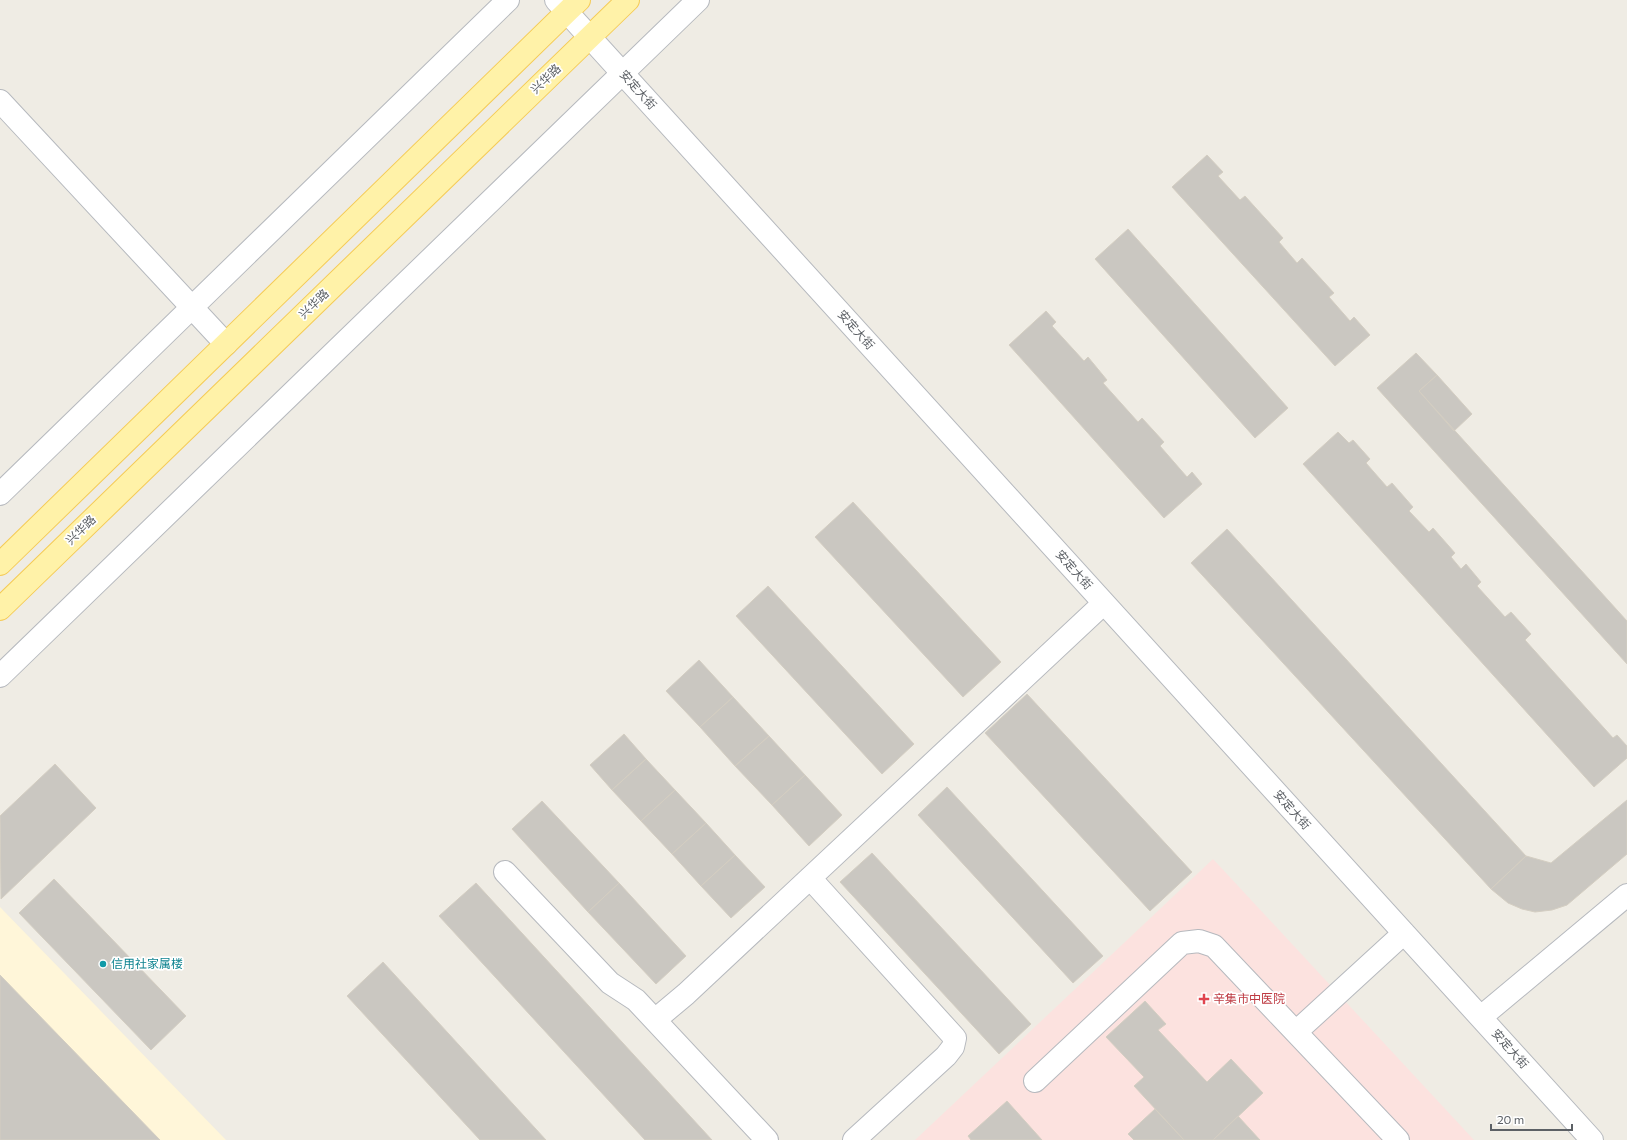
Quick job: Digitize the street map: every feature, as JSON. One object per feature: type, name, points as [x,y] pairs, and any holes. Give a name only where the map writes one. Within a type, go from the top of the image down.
[{"type":"main road","name":"兴华路","points":[[0,609],[628,0]]},
{"type":"main road","points":[[0,564],[226,344],[567,4]]},
{"type":"street","points":[[0,494],[508,0]]},
{"type":"street","points":[[0,676],[698,0]]},
{"type":"street","name":"安定大街","points":[[567,4],[590,37],[622,73],[1592,1140]]},
{"type":"street","points":[[0,101],[226,344]]},
{"type":"street","points":[[655,1020],[810,878],[1104,602]]},
{"type":"street","points":[[505,872],[610,983],[636,1000],[767,1140]]},
{"type":"street","points":[[810,878],[954,1038],[953,1047],[946,1056],[854,1140]]},
{"type":"street","points":[[1481,1017],[1627,895]]},
{"type":"street","points":[[1296,1032],[1404,933]]},
{"type":"street","points":[[1035,1081],[1182,943],[1199,941],[1214,946],[1398,1140]]},
{"type":"shaded area","name":"辛集市中医院","points":[[1213,859],[1474,1140],[915,1140]]},
{"type":"shaded area","points":[[0,907],[226,1140],[0,1140]]},
{"type":"building","points":[[1207,155],[1223,172],[1218,176],[1240,200],[1245,196],[1283,238],[1279,242],[1297,263],[1302,258],[1334,293],[1329,297],[1350,321],[1354,317],[1370,335],[1335,366],[1172,187]]},
{"type":"building","points":[[1128,229],[1288,408],[1255,438],[1095,259]]},
{"type":"building","points":[[1046,311],[1056,322],[1052,326],[1084,361],[1088,357],[1107,380],[1103,383],[1138,422],[1142,418],[1164,442],[1160,446],[1187,477],[1192,472],[1202,484],[1164,518],[1009,345]]},
{"type":"building","points":[[1416,353],[1437,375],[1419,391],[1627,621],[1627,664],[1377,388]]},
{"type":"building","points":[[1437,375],[1472,414],[1454,431],[1419,391]]},
{"type":"building","points":[[1338,432],[1349,443],[1353,440],[1370,459],[1366,463],[1387,487],[1392,483],[1413,507],[1409,511],[1429,532],[1433,528],[1455,553],[1451,557],[1461,569],[1466,564],[1481,582],[1477,586],[1505,617],[1511,612],[1531,634],[1525,640],[1613,738],[1617,735],[1627,746],[1627,758],[1594,787],[1303,464]]},
{"type":"building","points":[[853,502],[1001,662],[963,697],[815,537]]},
{"type":"building","points":[[1227,529],[1526,856],[1491,889],[1191,563]]},
{"type":"building","points":[[768,586],[914,744],[882,774],[736,616]]},
{"type":"building","points":[[699,660],[733,697],[700,727],[666,691]]},
{"type":"building","points":[[1027,694],[1192,872],[1150,911],[985,733]]},
{"type":"building","points":[[733,697],[769,736],[735,766],[700,727]]},
{"type":"building","points":[[624,734],[646,759],[612,790],[590,765]]},
{"type":"building","points":[[769,736],[805,775],[772,805],[735,766]]},
{"type":"building","points":[[646,759],[675,790],[641,821],[612,790]]},
{"type":"building","points":[[55,764],[96,808],[1,899],[0,816]]},
{"type":"building","points":[[805,775],[842,815],[809,846],[772,805]]},
{"type":"building","points":[[947,787],[1103,956],[1073,983],[918,815]]},
{"type":"building","points":[[675,790],[706,823],[672,854],[641,821]]},
{"type":"building","points":[[1627,800],[1627,854],[1567,905],[1552,910],[1535,912],[1522,909],[1508,903],[1491,889],[1526,856],[1551,863]]},
{"type":"building","points":[[542,801],[619,883],[588,912],[512,829]]},
{"type":"building","points":[[706,823],[735,855],[701,886],[672,854]]},
{"type":"building","points":[[872,853],[1031,1024],[999,1054],[840,882]]},
{"type":"building","points":[[735,855],[765,887],[731,918],[701,886]]},
{"type":"building","name":"信用社家属楼","points":[[54,879],[186,1016],[151,1050],[19,913]]},
{"type":"building","points":[[476,883],[712,1140],[645,1140],[439,916]]},
{"type":"building","points":[[619,883],[686,956],[656,984],[588,912]]},
{"type":"building","points":[[383,962],[546,1140],[480,1140],[347,996]]},
{"type":"building","points":[[0,975],[160,1140],[0,1140]]},
{"type":"building","points":[[1145,1001],[1166,1024],[1158,1030],[1207,1082],[1231,1059],[1263,1093],[1213,1140],[1184,1140],[1134,1086],[1144,1077],[1106,1037]]},
{"type":"building","points":[[1007,1101],[1042,1140],[971,1140],[968,1136]]},
{"type":"building","points":[[1155,1109],[1184,1140],[1134,1140],[1128,1134]]},
{"type":"building","points":[[1238,1116],[1260,1140],[1213,1140]]},
{"type":"place","name":"信用社家属楼","points":[[103,964]]},
{"type":"place","name":"辛集市中医院","points":[[1204,999]]}]
